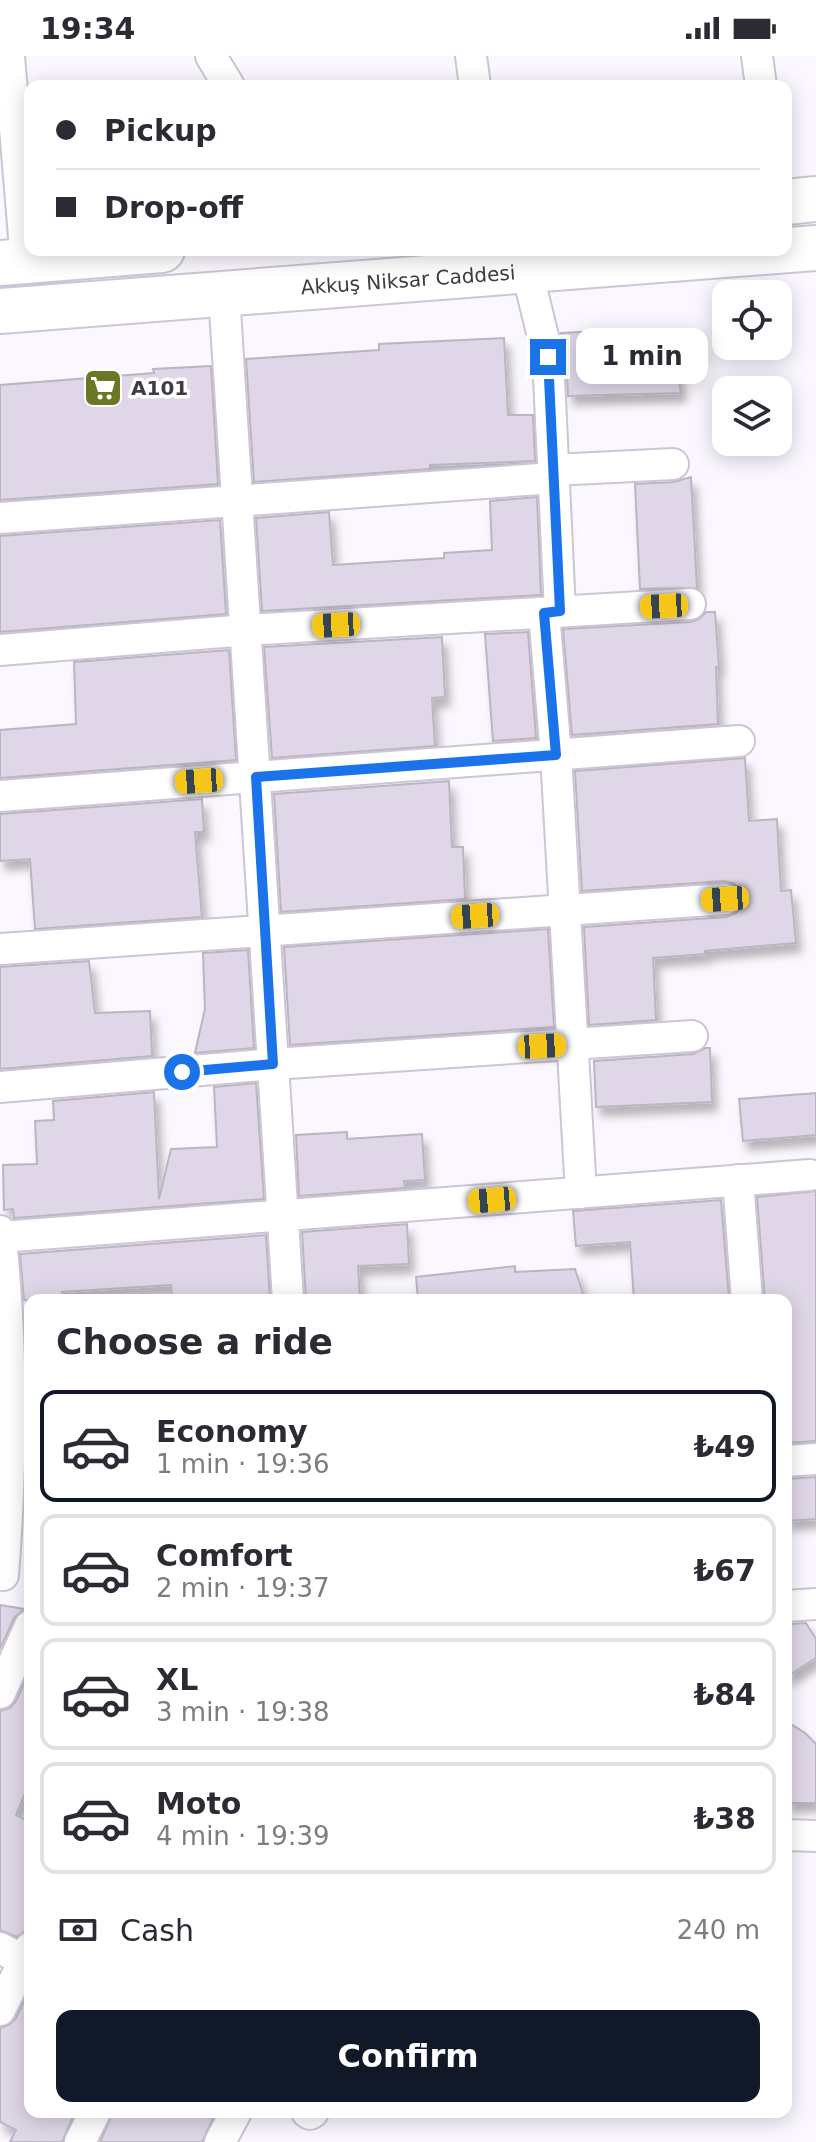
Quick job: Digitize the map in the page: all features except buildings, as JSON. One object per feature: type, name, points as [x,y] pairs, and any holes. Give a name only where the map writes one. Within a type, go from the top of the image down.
[{"type":"main road","points":[[792,201],[816,199]]},
{"type":"main road","name":"Akkuş Niksar Caddesi","points":[[792,250],[816,248]]},
{"type":"main road","points":[[13,262],[88,256]]},
{"type":"main road","name":"Akkuş Niksar Caddesi","points":[[0,311],[715,256]]},
{"type":"street","points":[[9,56],[13,262]]},
{"type":"street","points":[[211,56],[225,80]]},
{"type":"street","points":[[471,56],[474,80]]},
{"type":"street","points":[[757,56],[760,80]]},
{"type":"street","points":[[527,271],[548,357],[554,474],[552,612],[556,755],[581,1193]]},
{"type":"street","points":[[224,294],[288,1294]]},
{"type":"street","points":[[0,518],[673,464]]},
{"type":"street","points":[[0,650],[247,630],[690,604]]},
{"type":"street","points":[[0,796],[739,741]]},
{"type":"street","points":[[0,949],[725,899]]},
{"type":"street","points":[[0,1087],[273,1064],[692,1036]]},
{"type":"street","points":[[0,1237],[810,1175]]},
{"type":"street","points":[[738,1180],[747,1294]]},
{"type":"street","points":[[0,1231],[13,1370],[19,1505],[11,1578]]},
{"type":"street","points":[[792,1461],[816,1459]]},
{"type":"street","points":[[792,1606],[816,1604]]},
{"type":"street","points":[[0,1693],[24,1639]]},
{"type":"street","points":[[792,1835],[816,1836]]},
{"type":"street","points":[[0,2010],[21,1955]]},
{"type":"street","points":[[80,2142],[92,2118]]},
{"type":"street","points":[[220,2142],[233,2118]]},
{"type":"place","name":"A101","points":[[103,388]]},
{"type":"route","points":[[182,1072],[273,1064],[256,777],[556,755],[544,613],[560,611],[548,357]]}]
